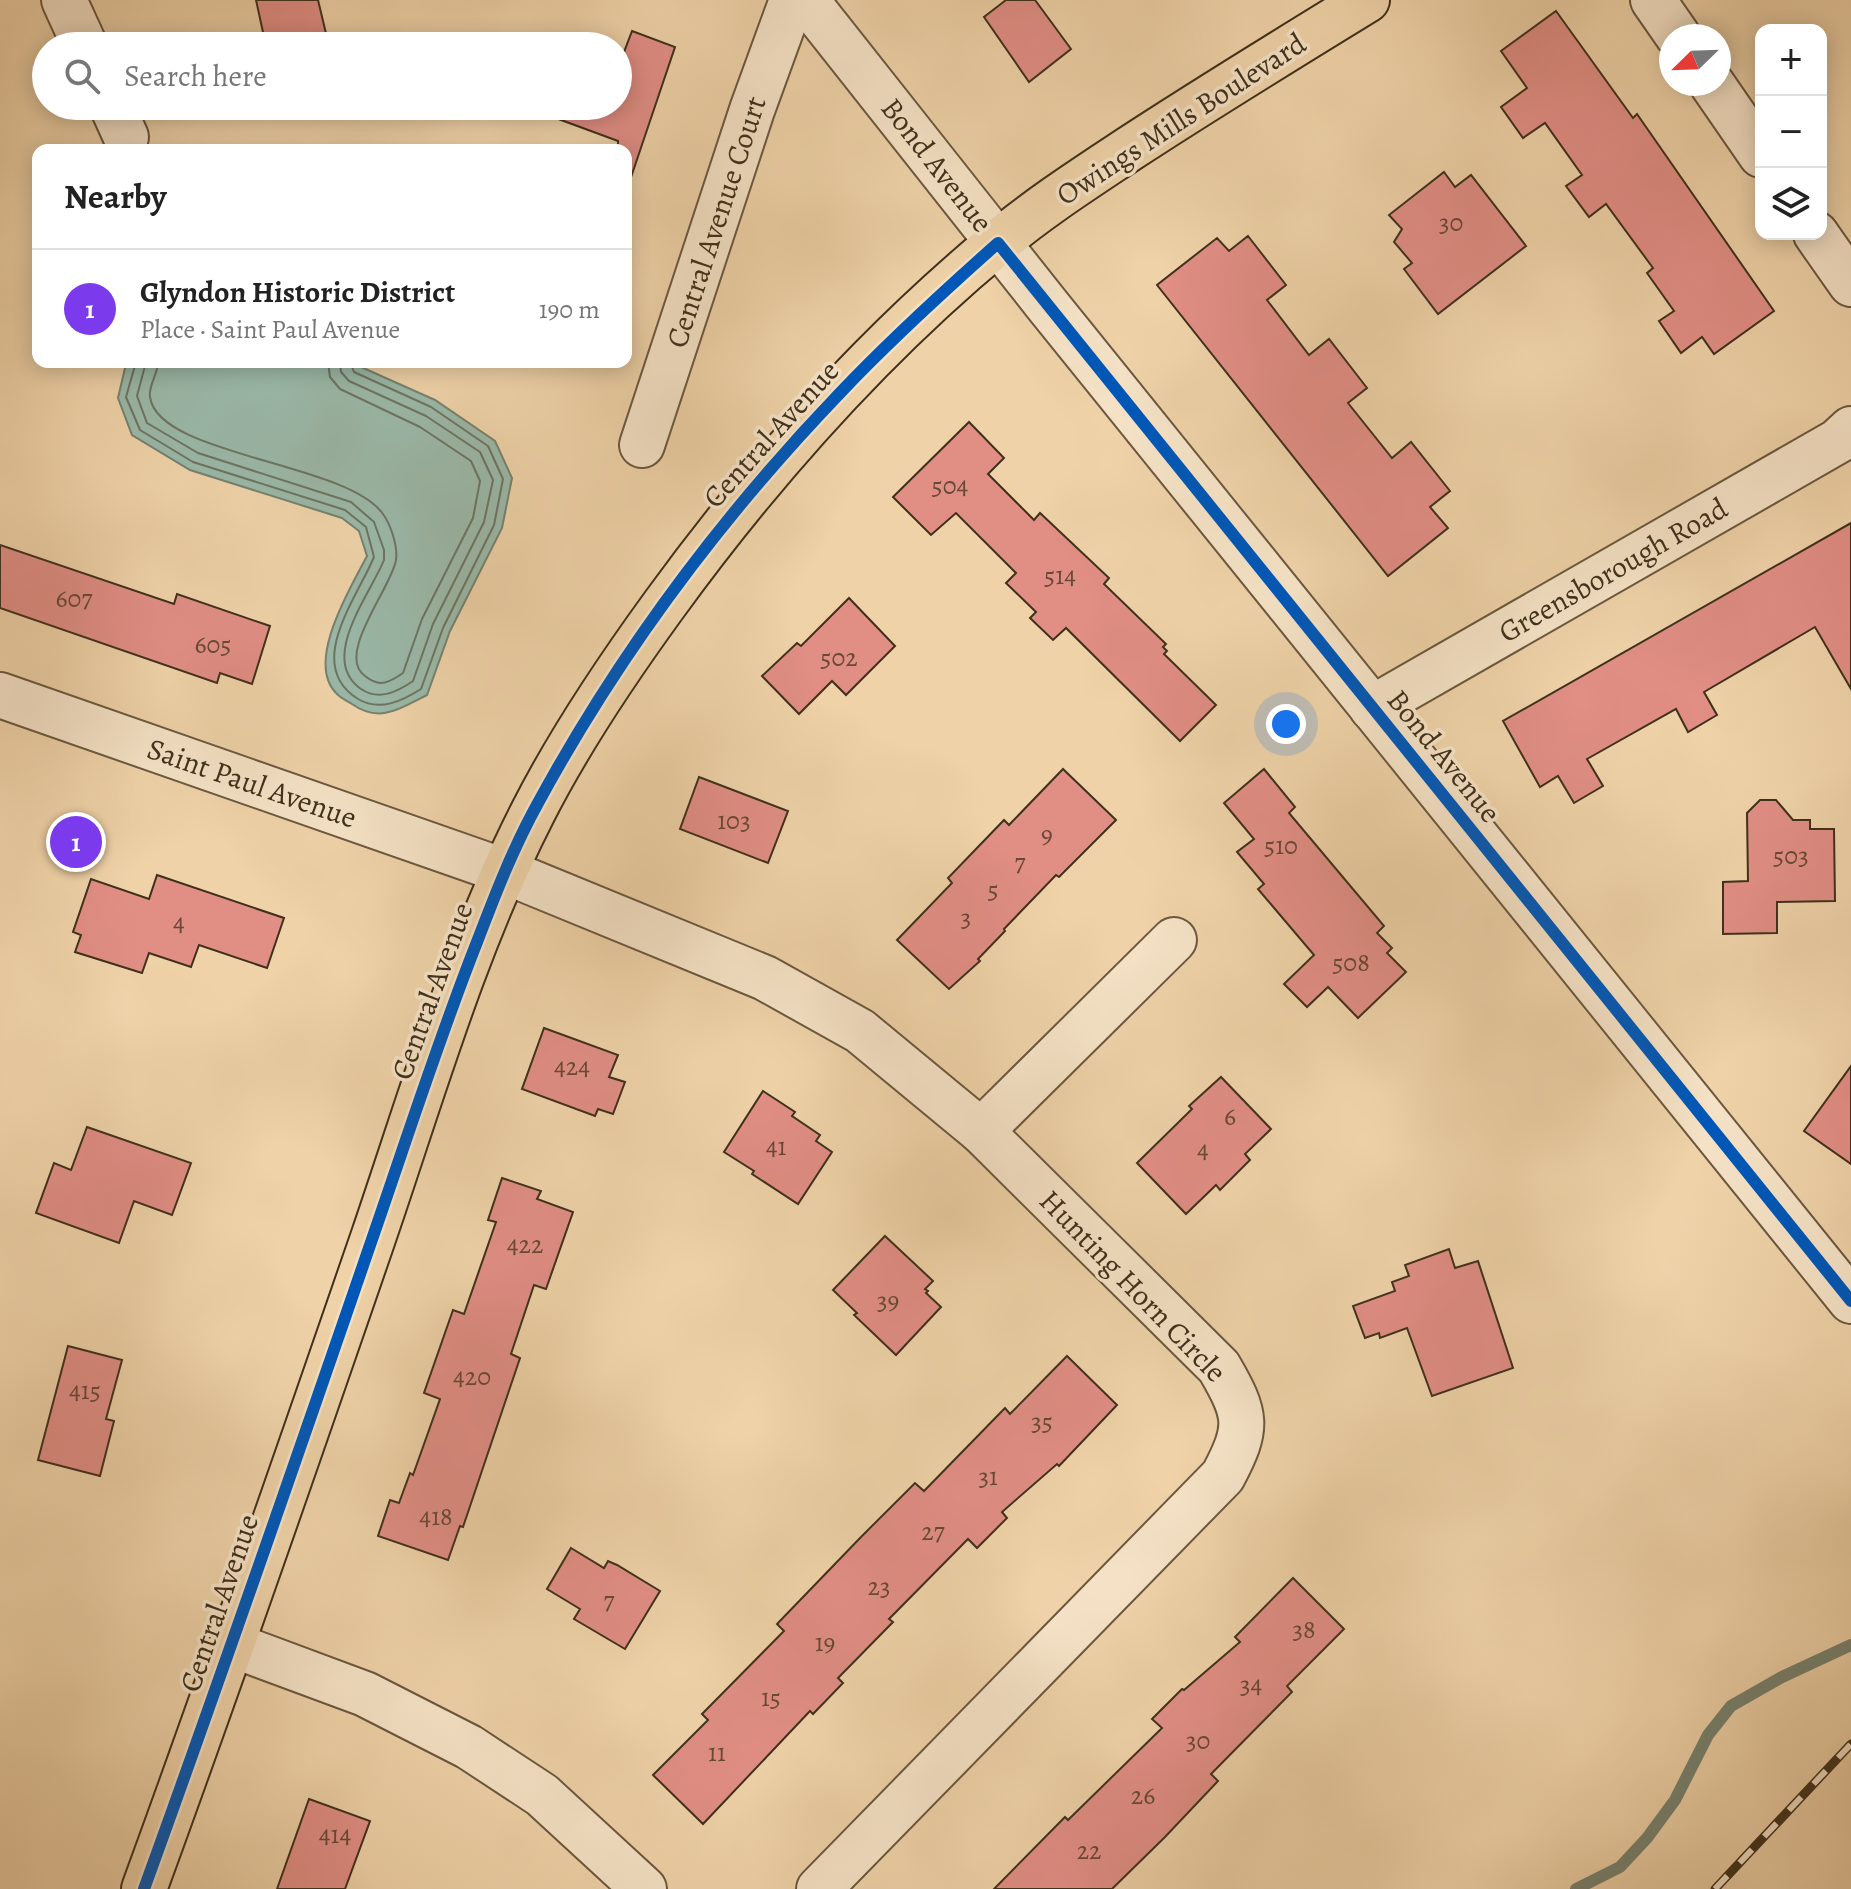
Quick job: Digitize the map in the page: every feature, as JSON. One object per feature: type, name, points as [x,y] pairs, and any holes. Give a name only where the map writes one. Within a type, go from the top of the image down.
[{"type":"main road","name":"Owings Mills Boulevard","points":[[998,243],[1127,151],[1367,0]]},
{"type":"main road","name":"Central Avenue","points":[[144,1889],[233,1645],[453,1003],[504,871],[536,806],[581,727],[626,658],[734,512],[842,391],[921,312],[998,243]]},
{"type":"street","points":[[64,0],[79,32]]},
{"type":"street","name":"Central Avenue Court","points":[[642,445],[752,110],[792,0]]},
{"type":"street","name":"Bond Avenue","points":[[806,0],[998,243],[1851,1301]]},
{"type":"street","points":[[1653,0],[1670,24]]},
{"type":"street","points":[[1720,96],[1755,146]]},
{"type":"street","points":[[1820,240],[1851,284]]},
{"type":"street","name":"Greensborough Road","points":[[1372,708],[1838,441],[1851,429]]},
{"type":"street","name":"Saint Paul Avenue","points":[[0,695],[504,871]]},
{"type":"street","name":"Hunting Horn Circle","points":[[504,871],[779,986],[860,1031],[981,1131],[1219,1367],[1234,1394],[1242,1418],[1240,1443],[1223,1476],[819,1889]]},
{"type":"street","points":[[981,1131],[1174,940]]},
{"type":"street","points":[[233,1645],[365,1694],[469,1747],[542,1795],[644,1889]]},
{"type":"water","points":[[125,368],[363,368],[435,400],[495,441],[512,478],[502,528],[450,631],[427,695],[390,712],[372,713],[337,694],[328,680],[328,645],[334,625],[367,556],[359,531],[342,518],[190,470],[132,435],[118,398]]},
{"type":"building","points":[[256,0],[318,0],[326,32],[263,32]]},
{"type":"building","points":[[1006,0],[1035,0],[1071,49],[1029,82],[984,17]]},
{"type":"building","points":[[1556,11],[1633,118],[1637,114],[1774,311],[1714,354],[1702,337],[1681,353],[1659,321],[1674,311],[1647,273],[1653,268],[1606,204],[1589,217],[1566,186],[1582,175],[1545,123],[1523,138],[1501,107],[1527,88],[1501,51]]},
{"type":"building","points":[[632,32],[675,47],[632,174],[632,144],[618,144],[618,141],[561,120],[632,120]]},
{"type":"building","points":[[1444,172],[1455,187],[1471,175],[1526,246],[1438,314],[1404,269],[1412,263],[1394,242],[1402,229],[1389,215]]},
{"type":"building","points":[[1248,236],[1286,285],[1267,300],[1309,355],[1329,339],[1367,388],[1348,403],[1392,458],[1411,442],[1450,491],[1430,507],[1448,528],[1388,576],[1157,285],[1217,238],[1229,251]]},
{"type":"building","points":[[969,422],[1004,458],[988,474],[1034,520],[1040,513],[1109,578],[1104,584],[1166,644],[1164,654],[1216,705],[1180,741],[1066,628],[1053,640],[1030,618],[1036,612],[1006,583],[1016,573],[956,513],[931,535],[893,497]]},
{"type":"building","points":[[1851,523],[1851,689],[1815,627],[1704,692],[1717,715],[1688,732],[1676,709],[1587,759],[1603,786],[1574,803],[1558,776],[1540,787],[1503,721]]},
{"type":"building","points":[[0,545],[174,604],[177,594],[270,626],[252,684],[220,673],[217,683],[0,608]]},
{"type":"building","points":[[849,598],[895,646],[846,695],[832,681],[799,714],[762,676],[797,643],[801,646]]},
{"type":"building","points":[[1063,769],[1116,820],[1059,877],[1056,875],[1004,929],[978,959],[980,961],[949,989],[897,940],[952,883],[948,878],[1004,820],[1009,825]]},
{"type":"building","points":[[1264,769],[1295,807],[1289,813],[1384,926],[1377,933],[1392,948],[1387,953],[1406,972],[1358,1018],[1328,987],[1307,1007],[1284,984],[1314,955],[1258,889],[1264,884],[1237,852],[1254,839],[1224,803]]},
{"type":"building","points":[[699,777],[788,811],[768,863],[680,829]]},
{"type":"building","points":[[1760,800],[1776,800],[1793,820],[1810,820],[1810,829],[1834,829],[1835,901],[1777,902],[1777,933],[1723,934],[1723,882],[1748,881],[1747,813]]},
{"type":"building","points":[[157,875],[284,918],[267,968],[199,945],[191,967],[149,953],[142,973],[75,952],[81,935],[73,932],[91,879],[149,899]]},
{"type":"building","points":[[544,1028],[618,1055],[609,1077],[625,1082],[613,1114],[598,1109],[595,1116],[522,1089]]},
{"type":"building","points":[[1851,1066],[1851,1164],[1804,1131]]},
{"type":"building","points":[[1221,1077],[1271,1129],[1245,1154],[1250,1160],[1220,1190],[1216,1185],[1186,1214],[1137,1163],[1192,1109],[1189,1106]]},
{"type":"building","points":[[763,1091],[795,1112],[792,1116],[820,1135],[816,1141],[832,1152],[798,1204],[724,1152]]},
{"type":"building","points":[[87,1127],[191,1163],[172,1215],[134,1201],[119,1243],[36,1213],[54,1163],[71,1170]]},
{"type":"building","points":[[502,1178],[541,1191],[537,1199],[573,1212],[546,1289],[534,1285],[511,1354],[520,1358],[463,1527],[460,1526],[448,1560],[378,1536],[390,1500],[399,1503],[410,1473],[413,1475],[440,1399],[424,1393],[453,1310],[464,1314],[496,1222],[488,1220]]},
{"type":"building","points":[[885,1236],[933,1281],[925,1289],[928,1291],[926,1293],[941,1307],[896,1355],[833,1290]]},
{"type":"building","points":[[1449,1249],[1455,1268],[1478,1261],[1513,1368],[1432,1396],[1407,1328],[1380,1338],[1379,1333],[1365,1338],[1353,1306],[1395,1291],[1392,1282],[1409,1276],[1405,1265]]},
{"type":"building","points":[[68,1346],[122,1360],[106,1419],[114,1421],[100,1476],[38,1460]]},
{"type":"building","points":[[1067,1356],[1117,1405],[1059,1466],[1057,1464],[1002,1512],[1007,1518],[977,1548],[968,1539],[889,1619],[893,1622],[838,1678],[843,1683],[813,1714],[810,1711],[703,1824],[653,1775],[708,1720],[702,1714],[784,1631],[777,1624],[861,1537],[915,1483],[924,1491],[1005,1408],[1010,1414]]},
{"type":"building","points":[[571,1548],[604,1568],[608,1561],[617,1565],[660,1591],[625,1649],[574,1619],[580,1609],[547,1589]]},
{"type":"building","points":[[1293,1578],[1344,1629],[1287,1686],[1292,1692],[1211,1774],[1218,1781],[1165,1837],[1112,1889],[994,1889],[1065,1817],[1068,1820],[1162,1728],[1152,1719],[1182,1689],[1240,1642],[1235,1637]]},
{"type":"building","points":[[309,1799],[370,1821],[345,1889],[277,1889]]},
{"type":"waterway","points":[[1576,1889],[1620,1867],[1647,1838],[1675,1800],[1708,1735],[1731,1706],[1782,1677],[1851,1645]]},
{"type":"railway","points":[[1715,1889],[1851,1744]]},
{"type":"cycle path","points":[[144,1889],[451,1011],[512,854],[529,820],[603,693],[714,537],[859,373],[998,243],[1851,1301]]},
{"type":"place","name":"Glyndon Historic District","points":[[76,842]]}]
